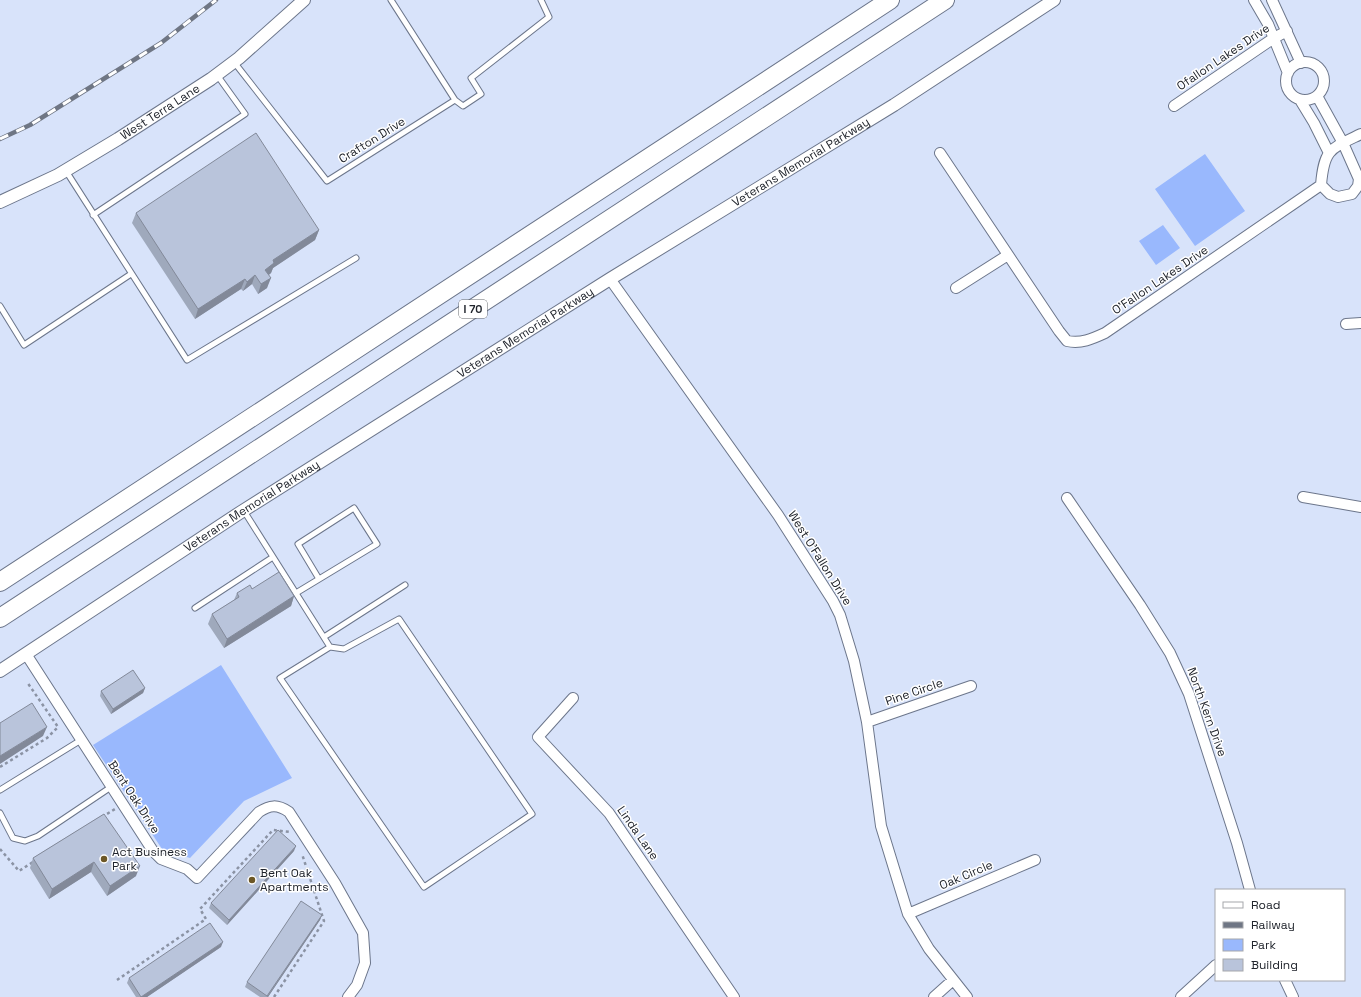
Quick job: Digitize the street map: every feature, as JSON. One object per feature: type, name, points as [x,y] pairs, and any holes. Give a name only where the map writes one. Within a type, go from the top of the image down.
[{"type":"highway","name":"I 70","points":[[0,582],[890,0]]},
{"type":"highway","name":"I 70","points":[[0,618],[945,0]]},
{"type":"street","name":"West Terra Lane","points":[[0,202],[65,170],[118,139],[217,74],[234,62],[304,0]]},
{"type":"street","name":"Veterans Memorial Parkway","points":[[0,671],[243,510],[610,279],[894,105],[1054,0]]},
{"type":"street","points":[[1254,0],[1268,24],[1288,73]]},
{"type":"street","points":[[1272,0],[1301,62]]},
{"type":"street","name":"Ofallon Lakes Drive","points":[[1174,106],[1274,38],[1287,31]]},
{"type":"street","points":[[1301,62],[1313,64],[1322,72],[1324,85],[1317,96],[1306,101],[1295,98],[1288,90],[1286,77],[1291,68],[1301,62]]},
{"type":"street","points":[[1317,96],[1343,142],[1359,179],[1358,186],[1352,194],[1338,197],[1330,194],[1321,185],[1323,168],[1329,152],[1343,142],[1361,134]]},
{"type":"street","points":[[1300,100],[1329,152]]},
{"type":"street","name":"O'Fallon Lakes Drive","points":[[940,152],[1058,331],[1067,342],[1077,343],[1092,339],[1105,333],[1321,185]]},
{"type":"street","points":[[956,288],[1008,255]]},
{"type":"street","name":"West O'Fallon Drive","points":[[610,279],[778,516],[840,614],[854,661],[867,722],[881,826],[908,914],[928,949],[967,997]]},
{"type":"street","points":[[1346,324],[1361,323]]},
{"type":"street","points":[[1304,497],[1361,507]]},
{"type":"street","name":"North Kern Drive","points":[[1067,498],[1140,605],[1170,653],[1189,694],[1237,843],[1250,889]]},
{"type":"street","name":"Bent Oak Drive","points":[[26,654],[153,851],[161,859],[188,869],[197,878],[258,812],[269,806],[281,806],[289,812],[334,883],[363,933],[366,963],[357,985],[348,997]]},
{"type":"street","name":"Pine Circle","points":[[867,722],[971,686]]},
{"type":"street","name":"Linda Lane","points":[[572,698],[538,737],[608,813],[734,997]]},
{"type":"street","name":"Oak Circle","points":[[908,914],[1035,860]]},
{"type":"street","points":[[1181,997],[1215,966]]},
{"type":"street","points":[[934,997],[953,980]]},
{"type":"street","points":[[1285,981],[1293,997]]},
{"type":"lane","points":[[391,0],[455,100],[463,106],[481,94],[471,78],[549,17],[541,0]]},
{"type":"lane","name":"Crafton Drive","points":[[234,62],[327,181],[455,100]]},
{"type":"lane","points":[[93,215],[245,114],[217,74]]},
{"type":"lane","points":[[65,170],[187,360],[356,258]]},
{"type":"lane","points":[[0,306],[24,345],[131,274]]},
{"type":"lane","points":[[296,593],[319,580],[377,544],[354,508],[298,544],[319,580]]},
{"type":"lane","points":[[243,510],[330,647]]},
{"type":"lane","points":[[195,608],[273,557]]},
{"type":"lane","points":[[324,637],[405,585]]},
{"type":"lane","points":[[399,619],[532,814],[424,887],[280,678],[330,647],[344,649],[399,619]]},
{"type":"lane","points":[[0,790],[81,740]]},
{"type":"lane","points":[[0,813],[13,838],[25,841],[38,836],[111,787]]},
{"type":"path","points":[[0,767],[47,738],[58,727],[27,682]]},
{"type":"path","points":[[97,820],[116,808]]},
{"type":"path","points":[[117,980],[206,919],[200,910],[273,830],[290,832],[293,838]]},
{"type":"path","points":[[0,849],[19,871],[39,858]]},
{"type":"path","points":[[274,997],[324,921],[301,849]]},
{"type":"green space","points":[[1205,154],[1245,211],[1195,246],[1155,189]]},
{"type":"green space","points":[[1163,225],[1180,248],[1156,265],[1139,241]]},
{"type":"green space","points":[[221,665],[292,778],[244,801],[190,858],[162,849],[93,745]]},
{"type":"building","points":[[256,133],[319,230],[273,260],[274,263],[265,270],[271,278],[261,284],[255,275],[247,282],[245,279],[198,309],[136,213]]},
{"type":"building","points":[[279,572],[294,596],[227,639],[212,614],[239,597],[237,593],[250,585],[252,589]]},
{"type":"building","points":[[133,670],[145,688],[113,709],[101,691]]},
{"type":"building","points":[[32,703],[47,727],[0,756],[0,723]]},
{"type":"building","points":[[104,814],[140,866],[110,886],[94,862],[52,889],[33,858]]},
{"type":"building","name":"Bent Oak Apartments","points":[[278,830],[296,846],[229,920],[211,903]]},
{"type":"building","name":"Bent Oak Apartments","points":[[301,901],[322,915],[267,996],[247,982]]},
{"type":"building","points":[[210,923],[223,942],[141,997],[129,978]]},
{"type":"railway","points":[[0,139],[30,125],[161,43],[216,0]]},
{"type":"place","name":"Act Business Park","points":[[104,859]]},
{"type":"place","name":"Bent Oak Apartments","points":[[252,880]]}]
